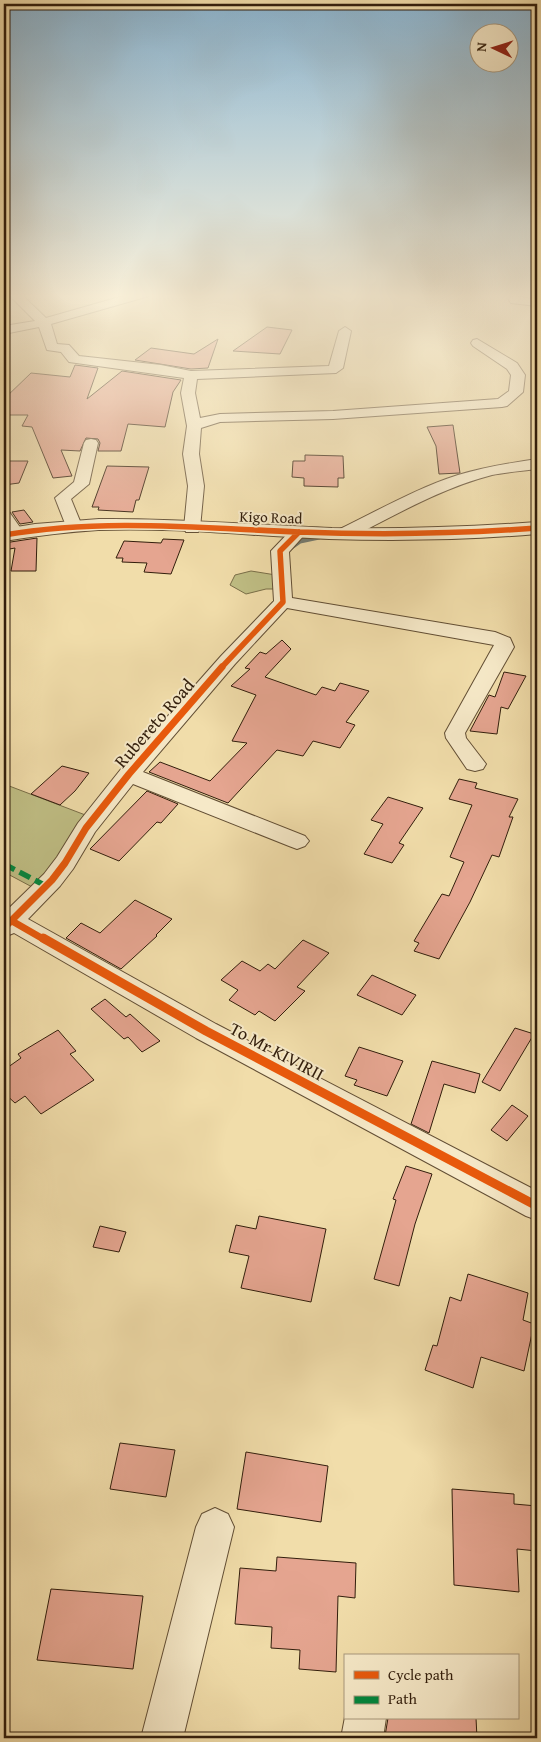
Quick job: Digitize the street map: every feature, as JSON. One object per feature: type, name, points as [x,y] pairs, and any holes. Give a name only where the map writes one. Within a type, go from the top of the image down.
[{"type":"street","points":[[187,375],[207,375]]},
{"type":"street","points":[[194,426],[205,421],[220,418],[333,415],[502,403],[516,392],[518,375]]},
{"type":"street","points":[[191,376],[188,393],[194,426],[191,454],[196,486],[192,528]]},
{"type":"street","points":[[74,526],[62,498],[81,484],[91,444]]},
{"type":"street","points":[[346,533],[431,491],[480,474],[537,464]]},
{"type":"street","points":[[4,516],[10,534]]},
{"type":"street","name":"Kigo Road","points":[[10,534],[74,526],[454,534],[537,528]]},
{"type":"street","points":[[254,530],[263,534],[280,551],[283,602],[495,638],[503,642],[504,647],[456,727],[456,738],[475,764]]},
{"type":"street","points":[[280,551],[299,532]]},
{"type":"street","name":"Rubereto Road","points":[[8,925],[52,880],[65,863],[86,828],[129,774],[228,660],[283,602]]},
{"type":"street","points":[[129,774],[297,841]]},
{"type":"street","name":"To Mr KIVIRII","points":[[8,925],[534,1204]]},
{"type":"street","points":[[162,1738],[216,1527]]},
{"type":"street","points":[[362,1738],[364,1720]]},
{"type":"shaded area","points":[[251,571],[276,575],[277,589],[266,589],[246,594],[230,585],[235,575]]},
{"type":"shaded area","points":[[4,784],[88,816],[34,888],[4,872]]},
{"type":"building","points":[[29,375],[70,377],[71,375],[95,375],[87,399],[117,375],[150,375],[181,380],[173,392],[165,427],[128,424],[121,451],[98,451],[100,443],[98,439],[86,438],[80,451],[61,450],[72,476],[53,478],[32,427],[22,426],[28,415],[4,415],[4,399]]},
{"type":"building","points":[[453,425],[460,473],[439,474],[436,446],[427,427]]},
{"type":"building","points":[[305,455],[343,456],[344,478],[338,478],[338,487],[304,486],[304,478],[292,477],[293,461],[305,461]]},
{"type":"building","points":[[4,461],[28,461],[19,483],[4,485]]},
{"type":"building","points":[[107,466],[149,467],[139,500],[136,500],[133,512],[98,510],[99,507],[92,507]]},
{"type":"building","points":[[24,510],[33,522],[20,524],[12,512]]},
{"type":"building","points":[[37,538],[36,571],[11,571],[15,548],[4,550],[4,543]]},
{"type":"building","points":[[163,539],[184,540],[171,574],[144,572],[147,563],[122,562],[123,558],[116,558],[124,541],[161,543]]},
{"type":"building","points":[[282,640],[291,649],[265,677],[316,695],[322,687],[335,691],[340,683],[369,691],[346,722],[355,725],[340,748],[313,741],[303,756],[277,750],[228,803],[149,772],[160,762],[210,781],[247,743],[232,741],[256,695],[231,686],[250,669],[245,668],[260,652],[266,654]]},
{"type":"building","points":[[504,672],[526,676],[508,709],[501,707],[497,734],[470,731],[489,695],[495,697]]},
{"type":"building","points":[[62,766],[89,773],[75,791],[60,805],[31,794]]},
{"type":"building","points":[[459,779],[477,783],[475,788],[518,799],[509,817],[513,817],[499,857],[492,855],[470,902],[439,959],[414,951],[419,943],[414,941],[442,894],[449,896],[464,862],[450,857],[472,805],[449,799]]},
{"type":"building","points":[[147,791],[178,804],[161,823],[157,822],[119,861],[90,849]]},
{"type":"building","points":[[388,797],[423,808],[399,843],[404,845],[392,863],[364,854],[383,824],[371,820]]},
{"type":"building","points":[[135,900],[172,919],[157,936],[121,969],[66,938],[81,923],[100,933]]},
{"type":"building","points":[[303,940],[329,953],[297,987],[305,991],[275,1021],[259,1011],[255,1015],[229,1000],[238,990],[221,980],[242,961],[260,971],[268,964],[275,969]]},
{"type":"building","points":[[372,975],[416,995],[402,1015],[357,995]]},
{"type":"building","points":[[105,999],[126,1017],[130,1014],[160,1041],[142,1052],[128,1037],[124,1039],[91,1009]]},
{"type":"building","points":[[515,1028],[534,1034],[500,1091],[482,1082]]},
{"type":"building","points":[[58,1030],[76,1051],[70,1054],[94,1080],[41,1114],[25,1096],[15,1103],[4,1093],[4,1070],[21,1058],[18,1054]]},
{"type":"building","points":[[359,1047],[403,1061],[387,1096],[354,1085],[357,1080],[345,1076]]},
{"type":"building","points":[[432,1061],[480,1074],[475,1093],[444,1084],[429,1133],[411,1124]]},
{"type":"building","points":[[512,1105],[528,1116],[507,1141],[491,1130]]},
{"type":"building","points":[[406,1166],[432,1174],[415,1224],[399,1286],[374,1279],[396,1200],[393,1199]]},
{"type":"building","points":[[259,1216],[326,1229],[311,1302],[241,1288],[249,1256],[229,1252],[236,1225],[256,1229]]},
{"type":"building","points":[[100,1226],[126,1232],[119,1252],[93,1247]]},
{"type":"building","points":[[468,1274],[528,1293],[523,1320],[534,1324],[524,1371],[481,1357],[473,1388],[425,1370],[433,1345],[437,1346],[450,1297],[461,1301]]},
{"type":"building","points":[[120,1443],[175,1450],[166,1497],[110,1489]]},
{"type":"building","points":[[246,1452],[328,1466],[321,1522],[237,1509]]},
{"type":"building","points":[[452,1489],[514,1494],[514,1504],[537,1506],[537,1551],[517,1549],[519,1592],[454,1585]]},
{"type":"building","points":[[277,1557],[356,1563],[355,1598],[338,1596],[336,1672],[299,1669],[300,1650],[271,1648],[272,1627],[235,1624],[240,1568],[276,1571]]},
{"type":"building","points":[[51,1589],[143,1596],[133,1669],[37,1660]]},
{"type":"building","points":[[388,1720],[476,1720],[477,1738],[385,1736]]},
{"type":"waterway","points":[[290,548],[300,541],[319,537]]},
{"type":"marked path","points":[[4,864],[46,886]]},
{"type":"cycle path","points":[[4,535],[67,526],[132,524],[364,534],[468,533],[537,528]]},
{"type":"cycle path","points":[[4,928],[52,880],[65,863],[86,828],[129,774],[228,660],[283,602],[280,551],[299,532]]},
{"type":"cycle path","points":[[12,921],[206,1031],[537,1206]]}]
